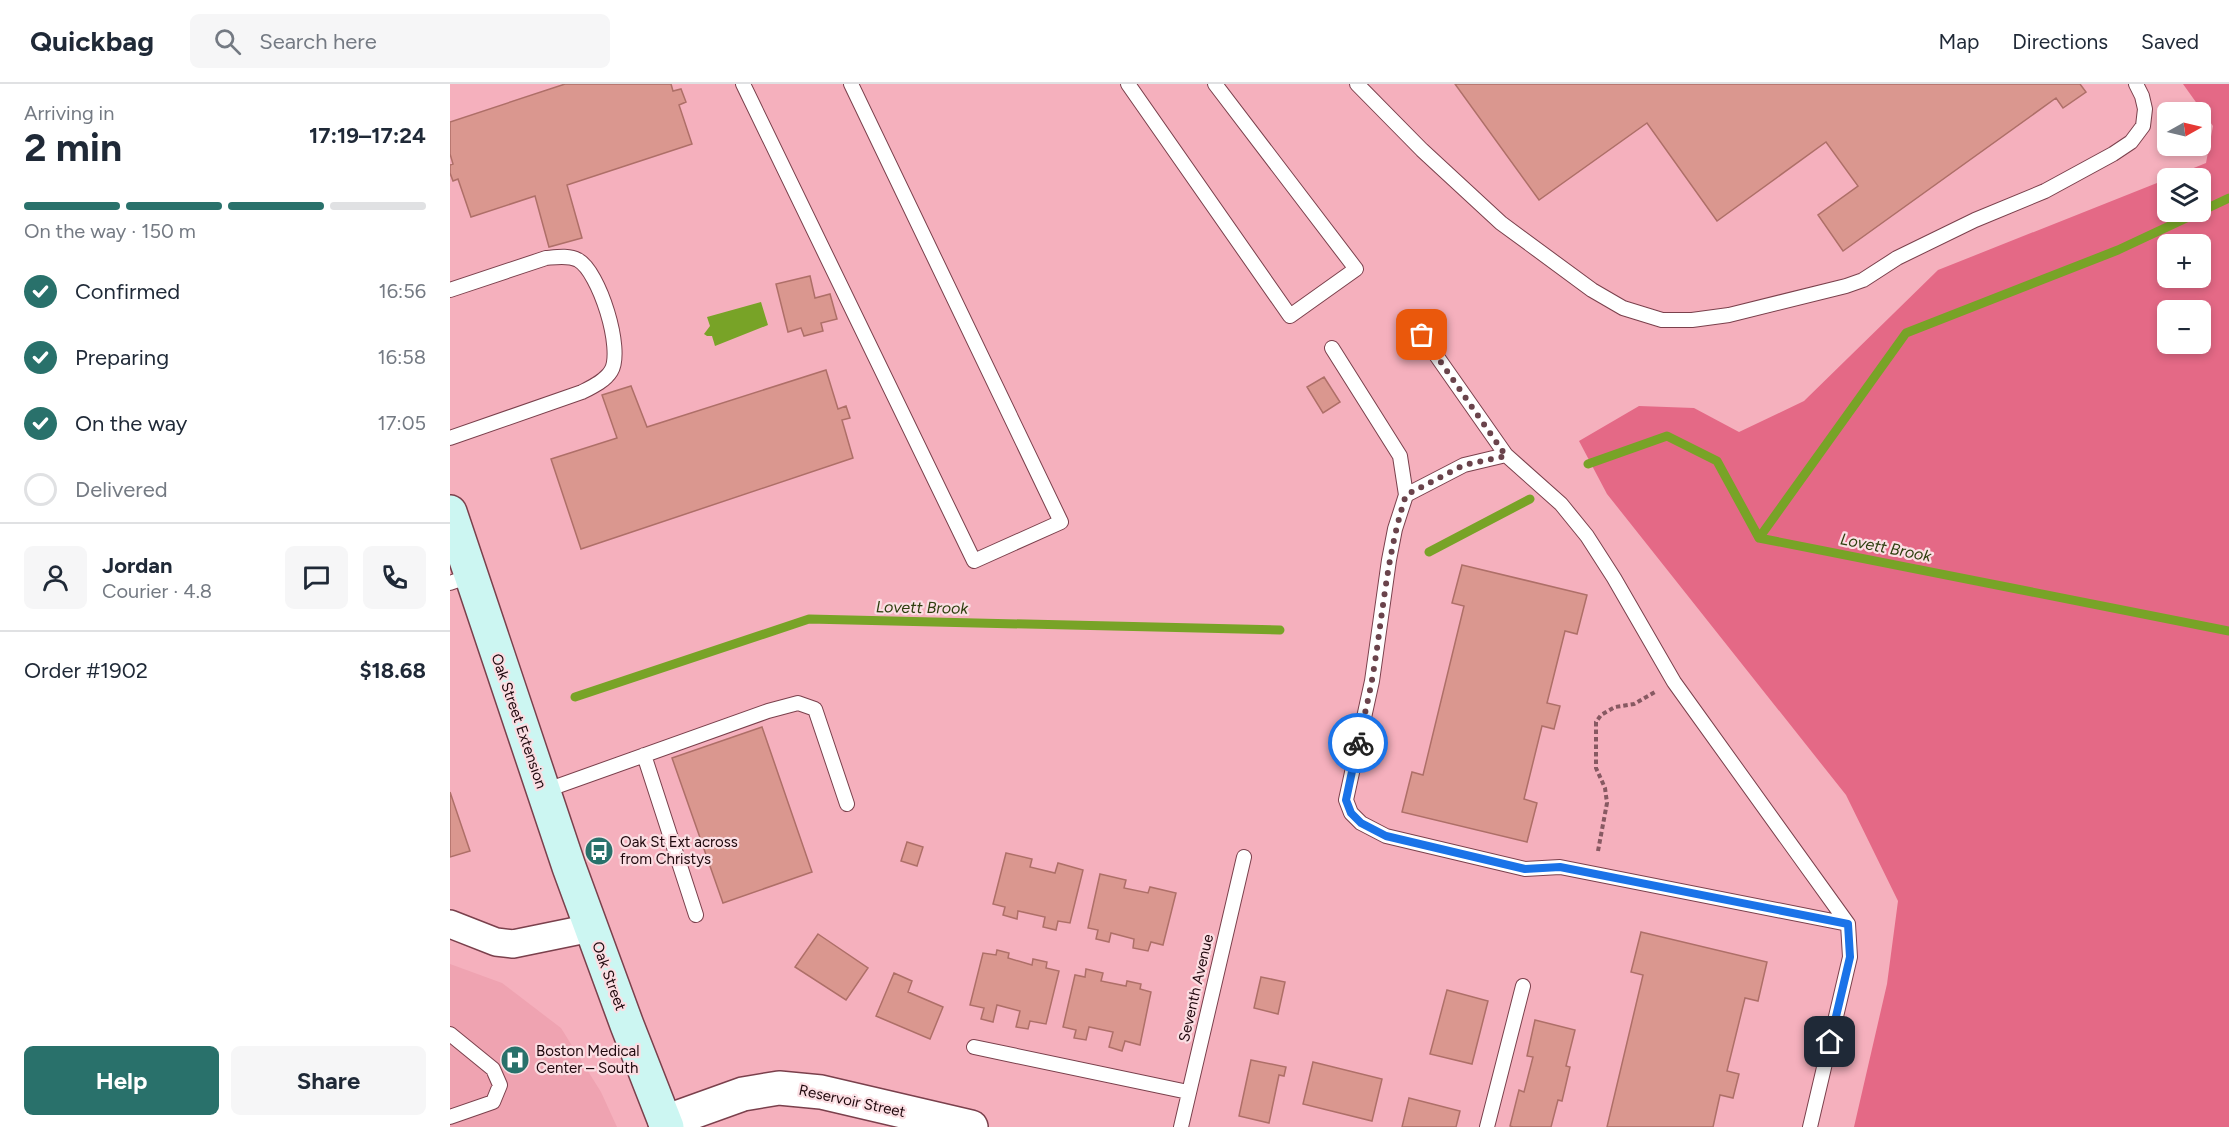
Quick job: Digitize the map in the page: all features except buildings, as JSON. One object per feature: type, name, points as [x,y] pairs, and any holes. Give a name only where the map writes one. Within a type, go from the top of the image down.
[{"type":"main road","name":"Oak Street Extension","points":[[450,512],[460,579],[544,792],[591,928]]},
{"type":"main road","name":"Oak Street","points":[[591,928],[660,1125]]},
{"type":"street","name":"Oak Street","points":[[450,924],[496,942],[513,944],[591,928]]},
{"type":"street","name":"Reservoir Street","points":[[660,1125],[742,1094],[779,1088],[821,1092],[971,1127]]},
{"type":"lane","points":[[743,84],[974,561],[1061,522],[851,84]]},
{"type":"lane","points":[[1128,84],[1290,316],[1356,269],[1215,84]]},
{"type":"lane","points":[[1358,84],[1422,150],[1500,223],[1623,308],[1662,320],[1729,315],[1846,286],[1863,280],[1897,258],[1975,220],[2044,190],[2113,154],[2131,142],[2143,126],[2145,109],[2136,84]]},
{"type":"lane","points":[[450,290],[546,258],[561,256],[577,260],[588,268],[596,281],[615,338],[616,355],[612,370],[598,384],[582,392],[450,438]]},
{"type":"lane","points":[[1410,318],[1506,456],[1561,504],[1587,536],[1674,682],[1848,924],[1850,957],[1810,1127]]},
{"type":"lane","points":[[1332,348],[1400,456],[1406,495],[1393,539],[1372,681],[1346,800],[1351,813],[1361,823],[1386,836],[1525,869],[1560,867],[1848,924]]},
{"type":"lane","points":[[1406,495],[1464,465],[1506,456]]},
{"type":"lane","points":[[544,792],[768,711],[798,703],[815,709],[847,804]]},
{"type":"lane","points":[[644,755],[696,915]]},
{"type":"lane","name":"Seventh Avenue","points":[[1181,1127],[1244,857]]},
{"type":"lane","points":[[1487,1127],[1523,986]]},
{"type":"lane","points":[[450,1034],[493,1069],[500,1085],[493,1102],[450,1117]]},
{"type":"lane","points":[[974,1047],[1188,1092]]},
{"type":"path","points":[[1593,874],[1607,803],[1605,788],[1596,768],[1594,742],[1596,722],[1601,715],[1615,707],[1634,704],[1674,682]]},
{"type":"shaded area","points":[[2183,84],[2229,84],[2229,1127],[1854,1127],[1887,984],[1898,901],[1846,795],[1607,494],[1579,441],[1639,406],[1694,408],[1739,432],[1804,401],[1938,270],[2157,183],[2157,222],[2211,222],[2211,168],[2194,168],[2206,163],[2207,156],[2211,156],[2213,126],[2211,102],[2196,102]]},
{"type":"shaded area","points":[[761,302],[768,325],[715,346],[712,336],[704,334],[710,326],[707,317]]},
{"type":"shaded area","name":"Boston Medical Center – South","points":[[450,964],[502,983],[561,1028],[601,1092],[617,1127],[450,1127]]},
{"type":"waterway","points":[[1759,538],[1906,333],[2118,250],[2229,198]]},
{"type":"waterway","name":"Lovett Brook","points":[[1588,464],[1667,436],[1717,461],[1759,538],[2229,631]]},
{"type":"waterway","name":"Lovett Brook","points":[[1429,552],[1530,499]]},
{"type":"waterway","name":"Lovett Brook","points":[[575,697],[809,619],[1280,630]]},
{"type":"way so far","points":[[1358,743],[1372,681],[1395,529],[1406,495],[1464,465],[1506,456],[1422,335]]},
{"type":"place","name":"Oak St Ext across from Christys","points":[[599,851]]},
{"type":"place","name":"Boston Medical Center – South","points":[[515,1060]]},
{"type":"route","points":[[1358,743],[1346,800],[1351,813],[1361,823],[1386,836],[1525,869],[1560,867],[1848,924],[1850,957],[1830,1042]]}]
